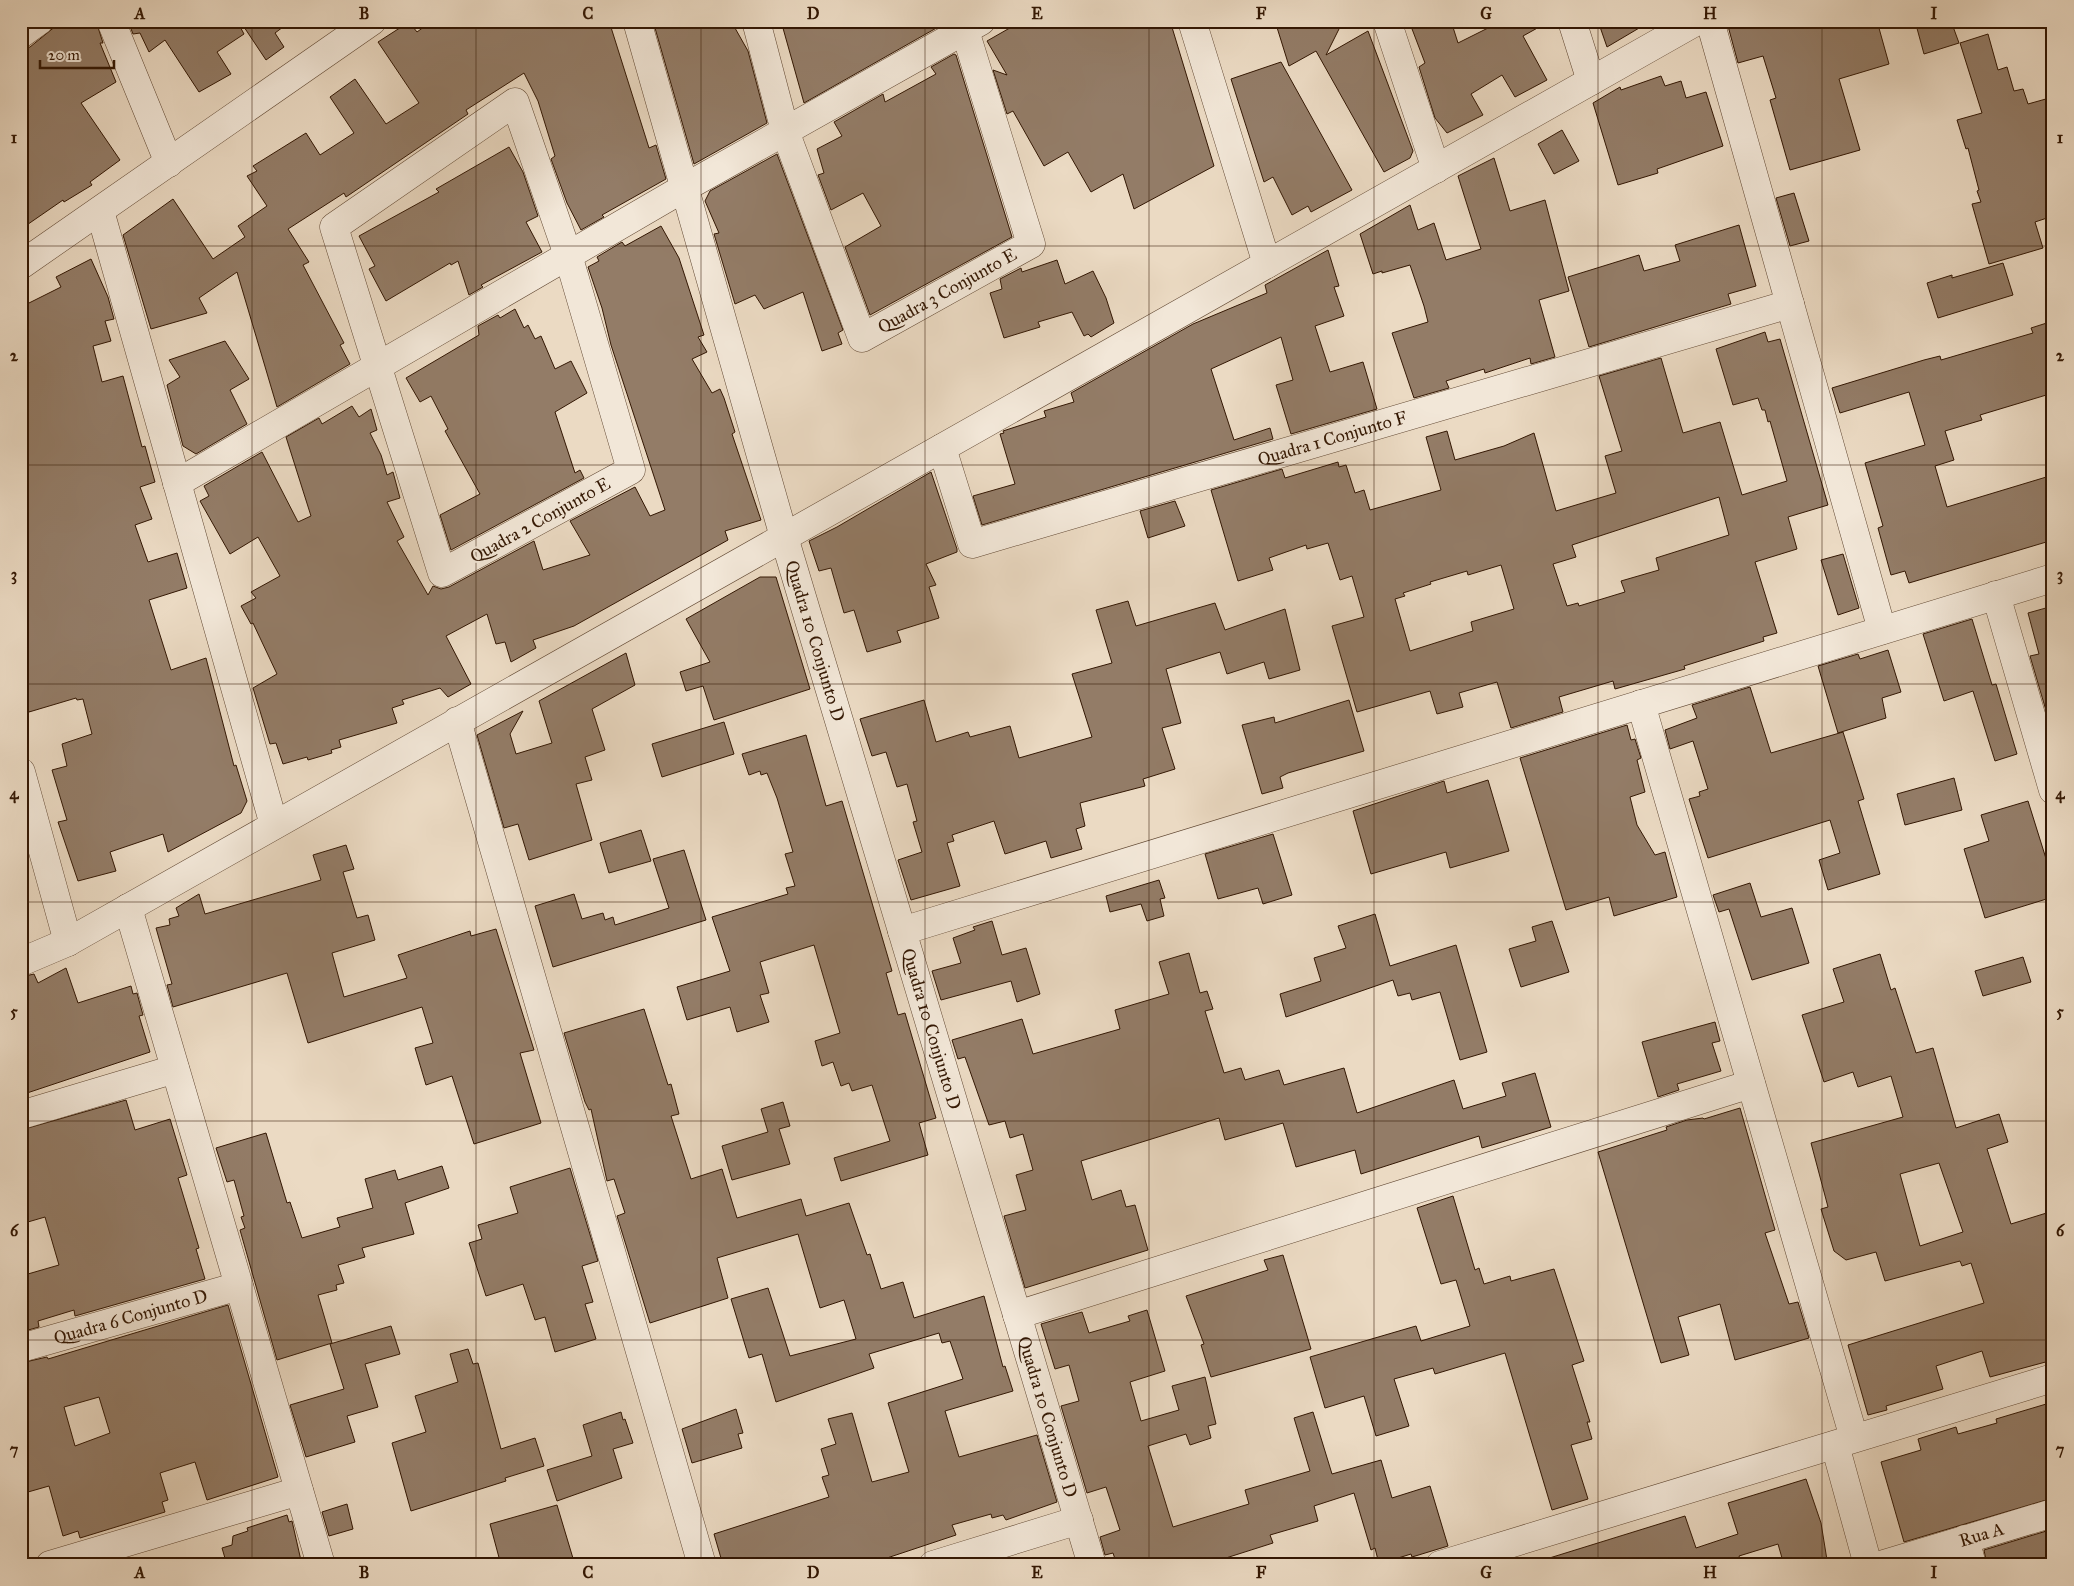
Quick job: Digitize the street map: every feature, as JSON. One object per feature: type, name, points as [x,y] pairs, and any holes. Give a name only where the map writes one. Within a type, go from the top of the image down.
[{"type":"street","points":[[21,34],[38,21]]},
{"type":"street","points":[[112,21],[169,162]]},
{"type":"street","points":[[21,265],[372,21]]},
{"type":"street","name":"Quadra 10 Conjunto D","points":[[637,21],[784,537],[1092,1565]]},
{"type":"street","name":"Quadra 3 Conjunto E","points":[[684,188],[785,131],[969,24],[1031,244],[862,338],[785,131],[756,21]]},
{"type":"street","points":[[1192,21],[1267,264]]},
{"type":"street","points":[[1387,21],[1436,169]]},
{"type":"street","points":[[1572,21],[1591,81]]},
{"type":"street","points":[[21,962],[68,942],[1697,21]]},
{"type":"street","points":[[1710,21],[1882,630]]},
{"type":"street","name":"Quadra 2 Conjunto E","points":[[515,102],[568,255],[630,470],[442,573],[376,367],[334,228],[515,102]]},
{"type":"street","points":[[177,483],[684,188]]},
{"type":"street","points":[[100,210],[274,825]]},
{"type":"street","name":"Quadra 1 Conjunto F","points":[[942,448],[972,544],[1790,304]]},
{"type":"street","points":[[902,931],[2053,578]]},
{"type":"street","points":[[1996,595],[2053,790]]},
{"type":"street","points":[[1641,704],[1751,1084],[1845,1441],[1868,1565]]},
{"type":"street","points":[[458,721],[702,1565]]},
{"type":"street","points":[[21,772],[68,942]]},
{"type":"street","points":[[128,908],[321,1565]]},
{"type":"street","points":[[21,1116],[175,1069]]},
{"type":"street","points":[[1017,1315],[1751,1084]]},
{"type":"street","name":"Quadra 6 Conjunto D","points":[[21,1348],[239,1286]]},
{"type":"street","points":[[1440,1565],[2053,1378]]},
{"type":"street","points":[[50,1565],[299,1490]]},
{"type":"street","name":"Rua A","points":[[1881,1565],[1968,1552],[2053,1512]]},
{"type":"street","points":[[932,1565],[1079,1520]]},
{"type":"building","points":[[62,21],[96,21],[103,43],[100,43],[116,82],[81,103],[120,160],[90,182],[92,185],[64,202],[63,200],[21,229],[21,50],[30,47]]},
{"type":"building","points":[[128,21],[237,21],[244,34],[217,52],[231,74],[199,92],[165,40],[149,52],[140,33],[133,34]]},
{"type":"building","points":[[240,21],[291,21],[275,33],[284,47],[266,60]]},
{"type":"building","points":[[432,21],[609,21],[649,148],[656,145],[666,179],[602,215],[604,217],[581,230],[567,203],[551,159],[555,156],[538,101],[524,73],[466,110],[468,114],[346,197],[344,193],[288,229],[309,262],[303,265],[344,343],[340,345],[350,364],[277,407],[237,272],[199,298],[207,313],[151,329],[123,235],[173,199],[213,259],[245,237],[238,226],[267,206],[247,176],[257,171],[253,166],[306,133],[320,155],[354,133],[330,97],[355,79],[386,124],[419,103],[378,42],[409,22],[417,32]]},
{"type":"building","points":[[653,21],[731,21],[748,51],[767,123],[694,164]]},
{"type":"building","points":[[781,21],[947,21],[947,22],[804,103]]},
{"type":"building","points":[[1022,21],[1157,21],[1161,27],[1171,24],[1214,166],[1134,209],[1123,174],[1091,192],[1068,152],[1044,166],[1013,111],[1007,114],[993,70],[1007,75],[987,41]]},
{"type":"building","points":[[1275,21],[1343,21],[1326,55],[1368,31],[1413,151],[1410,158],[1384,172],[1316,51],[1289,66]]},
{"type":"building","points":[[1409,21],[1451,21],[1458,43],[1502,21],[1550,21],[1523,36],[1547,80],[1515,97],[1502,75],[1471,94],[1483,115],[1447,133],[1435,118],[1419,67],[1425,63]]},
{"type":"building","points":[[1598,21],[1651,21],[1607,47]]},
{"type":"building","points":[[1735,21],[1877,21],[1889,64],[1839,79],[1860,150],[1790,170],[1770,100],[1776,98],[1763,56],[1738,63],[1728,26]]},
{"type":"building","points":[[1915,21],[1951,21],[1959,43],[1924,54]]},
{"type":"building","points":[[1988,34],[1998,70],[2007,67],[2014,91],[2023,89],[2028,104],[2053,97],[2053,216],[2035,222],[2043,248],[1989,264],[1972,204],[1981,202],[1977,191],[1979,190],[1968,148],[1966,149],[1957,120],[1982,113],[1960,43]]},
{"type":"building","points":[[954,54],[956,55],[1012,237],[870,315],[845,247],[881,226],[863,193],[831,210],[818,175],[824,173],[817,149],[842,136],[834,122],[883,94],[885,102],[936,74],[931,67]]},
{"type":"building","points":[[1281,62],[1352,190],[1311,212],[1308,206],[1292,215],[1273,177],[1264,182],[1231,79]]},
{"type":"building","points":[[1661,76],[1665,86],[1681,81],[1686,98],[1706,92],[1723,146],[1657,169],[1658,173],[1618,185],[1593,103],[1620,87],[1621,90]]},
{"type":"building","points":[[1562,130],[1579,161],[1554,174],[1538,144]]},
{"type":"building","points":[[509,147],[523,172],[538,216],[526,222],[542,252],[481,285],[483,287],[469,295],[458,261],[451,265],[450,263],[386,301],[369,269],[375,266],[359,236],[439,192],[436,189]]},
{"type":"building","points":[[777,154],[843,330],[838,333],[842,344],[822,351],[803,292],[764,309],[755,295],[735,304],[714,234],[719,233],[705,201],[710,191]]},
{"type":"building","points":[[1494,158],[1510,211],[1545,200],[1569,291],[1539,300],[1555,357],[1531,364],[1530,358],[1485,373],[1484,369],[1446,381],[1449,388],[1414,398],[1392,333],[1428,322],[1424,306],[1410,265],[1373,274],[1360,234],[1410,205],[1418,230],[1434,223],[1446,260],[1481,249],[1458,176]]},
{"type":"building","points":[[1794,193],[1809,241],[1790,246],[1776,198]]},
{"type":"building","points":[[1739,225],[1756,286],[1728,294],[1731,304],[1589,347],[1568,277],[1639,255],[1644,271],[1680,261],[1675,245]]},
{"type":"building","points":[[661,226],[679,258],[704,335],[698,337],[707,352],[692,359],[712,393],[720,389],[724,398],[735,432],[732,434],[761,520],[725,531],[728,540],[574,626],[533,640],[536,648],[511,662],[505,642],[496,644],[487,614],[446,636],[471,684],[448,697],[440,688],[402,700],[404,704],[392,708],[397,723],[339,740],[341,747],[331,750],[332,753],[308,760],[307,757],[283,764],[276,743],[270,744],[253,688],[277,674],[253,623],[251,624],[241,606],[256,598],[251,592],[280,576],[258,537],[230,554],[200,501],[209,496],[204,486],[262,452],[298,522],[311,516],[286,437],[319,418],[322,424],[352,406],[359,417],[371,409],[377,430],[370,433],[381,455],[387,475],[393,472],[400,498],[387,502],[404,537],[397,541],[428,595],[433,586],[441,589],[449,587],[534,541],[543,570],[590,555],[570,521],[635,487],[650,516],[665,510],[611,345],[602,308],[588,267],[599,261],[597,257],[622,242],[625,246]]},
{"type":"building","points":[[1328,250],[1339,286],[1334,287],[1344,316],[1315,326],[1330,372],[1363,362],[1377,409],[1291,434],[1276,385],[1293,380],[1281,337],[1211,369],[1234,440],[1270,428],[1273,439],[982,525],[973,496],[1015,484],[1000,434],[1004,433],[1003,431],[1046,417],[1044,411],[1074,402],[1071,393],[1193,324],[1267,293],[1265,285]]},
{"type":"building","points":[[91,259],[108,297],[114,319],[105,321],[111,341],[93,346],[102,382],[123,376],[142,447],[145,446],[155,482],[140,487],[152,519],[135,525],[148,562],[177,553],[187,588],[149,600],[171,670],[206,658],[234,766],[236,765],[247,801],[241,813],[168,852],[163,834],[110,852],[116,871],[78,881],[58,822],[67,820],[52,770],[67,766],[62,744],[92,734],[83,699],[77,700],[76,698],[29,712],[21,686],[21,680],[26,678],[21,662],[21,307],[61,287],[56,277]]},
{"type":"building","points":[[1057,260],[1065,284],[1093,271],[1106,298],[1114,323],[1091,337],[1088,334],[1084,336],[1072,312],[1038,322],[1040,327],[1004,338],[990,293],[1002,289],[1000,279],[1021,268],[1022,272]]},
{"type":"building","points":[[2003,263],[2013,295],[1938,318],[1927,283],[1952,275],[1952,278]]},
{"type":"building","points":[[515,309],[524,328],[528,325],[535,339],[541,336],[555,369],[571,361],[587,393],[555,412],[575,473],[580,470],[584,478],[451,550],[440,515],[480,494],[445,431],[448,429],[431,396],[420,402],[406,378],[479,335],[478,326],[498,315],[500,318]]},
{"type":"building","points":[[2053,321],[2053,393],[1980,415],[1982,420],[1945,431],[1954,460],[1935,466],[1947,507],[2053,475],[2053,540],[1909,583],[1905,571],[1891,575],[1878,528],[1883,526],[1865,463],[1925,445],[1909,392],[1840,413],[1832,388],[1924,360],[1940,356],[1941,360],[2033,333],[2031,328]]},
{"type":"building","points":[[1765,332],[1768,342],[1780,339],[1828,505],[1788,517],[1797,549],[1755,562],[1777,633],[1763,637],[1764,641],[1684,666],[1685,669],[1615,689],[1613,681],[1559,697],[1563,712],[1511,728],[1497,682],[1459,693],[1463,707],[1437,714],[1430,691],[1357,712],[1332,626],[1364,617],[1352,576],[1340,580],[1328,543],[1307,549],[1306,545],[1269,558],[1273,570],[1238,581],[1211,490],[1282,469],[1285,478],[1338,462],[1339,467],[1346,465],[1355,493],[1364,490],[1370,510],[1441,490],[1426,437],[1447,431],[1455,460],[1504,446],[1534,433],[1556,511],[1616,493],[1605,456],[1622,451],[1599,376],[1661,358],[1683,433],[1720,422],[1742,495],[1787,481],[1770,421],[1768,422],[1765,410],[1762,410],[1758,398],[1733,405],[1716,349]],"holes":[[[1719,497],[1729,535],[1656,558],[1659,570],[1621,581],[1625,592],[1579,606],[1578,603],[1567,606],[1553,564],[1576,557],[1572,545]],[[1501,565],[1514,609],[1471,622],[1473,631],[1410,651],[1395,599],[1405,596],[1403,593],[1431,584],[1430,582],[1467,571],[1468,575]]]},
{"type":"building","points":[[225,341],[249,379],[230,390],[247,424],[196,454],[183,446],[167,385],[180,377],[169,360]]},
{"type":"building","points":[[931,472],[957,549],[957,552],[926,564],[936,585],[929,587],[939,618],[897,631],[901,642],[867,652],[854,610],[844,613],[831,568],[819,571],[809,541],[837,527]]},
{"type":"building","points":[[1175,501],[1185,526],[1148,538],[1140,511]]},
{"type":"building","points":[[1843,554],[1859,608],[1838,615],[1821,560]]},
{"type":"building","points":[[760,577],[776,577],[810,689],[714,720],[703,686],[686,691],[680,672],[710,662],[686,619]]},
{"type":"building","points":[[1128,601],[1136,626],[1215,603],[1225,630],[1285,609],[1300,670],[1269,679],[1264,662],[1227,674],[1220,652],[1166,669],[1181,723],[1162,728],[1175,769],[1143,779],[1145,786],[1080,803],[1085,826],[1076,829],[1082,849],[1051,858],[1046,841],[1005,854],[994,821],[952,835],[954,841],[947,843],[960,886],[911,900],[898,860],[922,852],[913,822],[917,821],[907,784],[897,787],[886,752],[872,756],[860,719],[924,700],[936,742],[968,732],[970,737],[1010,726],[1019,758],[1092,737],[1072,674],[1112,663],[1096,610]]},
{"type":"building","points":[[2053,606],[2053,724],[2050,724],[2030,656],[2039,654],[2028,613]]},
{"type":"building","points":[[1972,619],[1992,685],[1996,684],[2017,754],[1995,761],[1973,691],[1944,701],[1923,634]]},
{"type":"building","points":[[1888,650],[1901,692],[1882,698],[1886,718],[1838,733],[1818,666],[1858,654],[1860,659]]},
{"type":"building","points":[[626,653],[635,685],[592,709],[605,750],[585,757],[592,780],[576,784],[592,840],[529,860],[518,824],[504,828],[477,735],[523,711],[510,734],[516,754],[552,743],[539,701]]},
{"type":"building","points":[[1750,687],[1771,753],[1843,732],[1864,799],[1858,801],[1880,874],[1828,890],[1819,860],[1840,853],[1830,820],[1708,858],[1689,799],[1700,796],[1699,792],[1708,789],[1693,741],[1670,749],[1665,730],[1697,718],[1692,705]]},
{"type":"building","points":[[1349,700],[1364,751],[1288,773],[1280,777],[1283,788],[1262,794],[1242,725],[1274,717],[1275,723]]},
{"type":"building","points":[[724,722],[734,754],[662,777],[652,744]]},
{"type":"building","points":[[1627,725],[1631,740],[1635,739],[1641,758],[1637,760],[1645,792],[1630,797],[1637,825],[1655,855],[1665,852],[1677,897],[1614,916],[1609,897],[1566,910],[1520,758]]},
{"type":"building","points":[[806,735],[826,806],[842,801],[892,971],[886,973],[898,1015],[905,1013],[936,1118],[919,1123],[928,1155],[841,1181],[834,1158],[890,1141],[872,1085],[852,1091],[849,1083],[841,1086],[833,1062],[822,1066],[815,1041],[840,1033],[814,945],[760,962],[769,993],[760,995],[769,1022],[737,1032],[730,1007],[687,1020],[677,987],[730,971],[712,917],[788,894],[786,888],[795,886],[785,854],[793,852],[777,798],[767,773],[761,775],[760,771],[749,775],[742,754]]},
{"type":"building","points":[[1954,778],[1962,810],[1905,825],[1897,794]]},
{"type":"building","points":[[1488,780],[1509,851],[1450,868],[1446,852],[1371,874],[1353,811],[1444,781],[1447,793]]},
{"type":"building","points":[[2028,801],[2053,881],[2053,897],[1985,918],[1964,849],[1989,841],[1981,815]]},
{"type":"building","points":[[641,830],[651,861],[609,873],[600,843]]},
{"type":"building","points":[[1273,834],[1292,895],[1263,904],[1258,888],[1218,899],[1205,854]]},
{"type":"building","points":[[346,845],[354,869],[343,872],[357,918],[368,915],[375,940],[332,953],[344,997],[407,978],[398,955],[470,931],[471,936],[496,929],[534,1050],[520,1053],[541,1123],[474,1144],[452,1076],[426,1085],[415,1048],[433,1043],[422,1007],[308,1043],[287,973],[173,1007],[167,985],[172,984],[156,928],[170,925],[169,919],[179,916],[176,908],[199,894],[205,914],[321,880],[313,855]]},
{"type":"building","points":[[684,850],[706,920],[553,967],[535,906],[574,894],[582,919],[603,913],[605,920],[613,917],[615,925],[669,908],[653,859]]},
{"type":"building","points":[[1159,880],[1165,898],[1160,899],[1164,916],[1147,921],[1141,904],[1110,912],[1106,896]]},
{"type":"building","points":[[1750,883],[1761,917],[1792,908],[1809,963],[1752,980],[1729,909],[1719,912],[1713,895]]},
{"type":"building","points":[[1375,914],[1390,966],[1456,945],[1487,1052],[1460,1060],[1440,992],[1412,1000],[1410,993],[1398,996],[1393,980],[1286,1017],[1280,994],[1321,981],[1314,958],[1346,948],[1338,926]]},
{"type":"building","points":[[992,921],[1002,955],[1026,948],[1040,994],[1017,1002],[1011,981],[941,1000],[932,971],[961,963],[953,938],[975,930],[973,927]]},
{"type":"building","points":[[1552,921],[1569,972],[1521,987],[1509,949],[1536,941],[1532,927]]},
{"type":"building","points":[[1189,953],[1200,993],[1207,991],[1213,1009],[1205,1011],[1224,1073],[1241,1068],[1245,1080],[1279,1070],[1284,1085],[1344,1068],[1357,1113],[1454,1080],[1463,1109],[1506,1096],[1502,1083],[1535,1073],[1551,1127],[1482,1148],[1479,1136],[1361,1174],[1355,1150],[1296,1167],[1283,1123],[1225,1140],[1219,1118],[1081,1161],[1092,1200],[1121,1190],[1126,1207],[1135,1205],[1148,1250],[1025,1288],[1004,1216],[1026,1210],[1016,1175],[1033,1170],[1023,1134],[1010,1138],[1005,1121],[989,1125],[965,1057],[958,1059],[952,1040],[1022,1019],[1033,1054],[1120,1029],[1115,1010],[1169,994],[1159,962]]},
{"type":"building","points":[[1880,954],[1891,990],[1895,988],[1916,1053],[1933,1048],[1956,1128],[1999,1114],[2008,1142],[1987,1149],[2011,1224],[2053,1211],[2053,1360],[1990,1377],[1982,1351],[1936,1366],[1943,1389],[1886,1406],[1887,1410],[1868,1415],[1848,1345],[1984,1303],[1971,1263],[1962,1266],[1960,1261],[1885,1281],[1876,1252],[1846,1260],[1834,1251],[1821,1209],[1828,1207],[1811,1143],[1903,1117],[1891,1076],[1858,1087],[1853,1072],[1824,1082],[1802,1015],[1844,1002],[1833,969]],"holes":[[[1939,1163],[1963,1232],[1920,1246],[1900,1174]]]},
{"type":"building","points":[[2023,957],[2031,982],[1983,996],[1975,971]]},
{"type":"building","points":[[66,968],[78,1003],[131,986],[133,994],[137,993],[143,1015],[139,1016],[150,1052],[21,1095],[21,977],[34,974],[38,983]]},
{"type":"building","points":[[644,1009],[668,1085],[671,1084],[679,1114],[671,1116],[691,1179],[722,1169],[737,1218],[801,1199],[806,1216],[849,1203],[867,1255],[870,1254],[881,1289],[903,1282],[914,1318],[984,1296],[1003,1367],[1005,1366],[1013,1391],[945,1411],[959,1457],[1037,1435],[1057,1502],[1006,1520],[1003,1515],[992,1518],[991,1514],[952,1525],[956,1535],[866,1565],[723,1565],[714,1534],[829,1497],[822,1477],[829,1475],[821,1449],[836,1444],[828,1419],[852,1413],[872,1482],[909,1472],[888,1403],[963,1379],[950,1341],[942,1343],[939,1333],[869,1354],[874,1368],[776,1402],[762,1354],[749,1358],[731,1299],[768,1288],[790,1356],[856,1339],[844,1300],[820,1308],[798,1234],[717,1258],[728,1298],[650,1323],[617,1216],[625,1213],[614,1179],[607,1181],[591,1109],[589,1110],[585,1102],[564,1033]]},
{"type":"building","points":[[1715,1022],[1720,1041],[1712,1043],[1721,1071],[1677,1084],[1679,1090],[1658,1097],[1642,1042]]},
{"type":"building","points":[[126,1100],[135,1130],[170,1119],[187,1175],[178,1178],[199,1248],[196,1249],[205,1279],[75,1316],[74,1310],[38,1321],[39,1327],[21,1332],[21,1276],[59,1265],[45,1217],[21,1224],[21,1130]]},
{"type":"building","points":[[783,1102],[790,1126],[779,1129],[790,1164],[732,1180],[722,1146],[768,1132],[761,1109]]},
{"type":"building","points":[[1740,1108],[1775,1230],[1765,1233],[1789,1304],[1798,1302],[1809,1338],[1735,1360],[1720,1304],[1678,1317],[1689,1355],[1661,1363],[1598,1152],[1667,1130],[1666,1127],[1687,1120],[1704,1119]]},
{"type":"building","points":[[266,1133],[287,1203],[290,1202],[302,1238],[340,1227],[337,1218],[373,1208],[365,1179],[395,1170],[398,1180],[442,1166],[449,1188],[405,1203],[414,1234],[362,1248],[365,1257],[338,1265],[344,1283],[336,1285],[337,1290],[318,1295],[332,1343],[277,1360],[240,1230],[245,1228],[241,1217],[244,1216],[234,1180],[227,1182],[216,1148]]},
{"type":"building","points":[[570,1168],[598,1261],[582,1266],[593,1302],[585,1304],[596,1339],[555,1352],[545,1317],[535,1320],[523,1284],[486,1296],[469,1243],[482,1239],[478,1225],[518,1213],[510,1187]]},
{"type":"building","points":[[1453,1196],[1475,1270],[1479,1268],[1484,1284],[1510,1276],[1511,1281],[1554,1269],[1584,1361],[1572,1365],[1590,1422],[1587,1422],[1592,1439],[1571,1445],[1588,1499],[1552,1510],[1505,1353],[1435,1374],[1433,1368],[1394,1379],[1409,1426],[1376,1436],[1364,1396],[1325,1408],[1310,1357],[1416,1326],[1421,1341],[1470,1326],[1456,1280],[1441,1284],[1417,1208]]},
{"type":"building","points":[[1283,1255],[1311,1349],[1211,1377],[1201,1345],[1204,1344],[1186,1296],[1268,1270],[1264,1260]]},
{"type":"building","points":[[228,1305],[278,1477],[207,1500],[195,1462],[160,1473],[168,1500],[162,1502],[165,1512],[80,1538],[78,1531],[63,1536],[49,1486],[28,1492],[26,1485],[21,1487],[21,1363],[47,1357],[48,1359]],"holes":[[[99,1397],[110,1433],[75,1446],[64,1407]]]},
{"type":"building","points":[[1147,1310],[1165,1371],[1130,1382],[1141,1421],[1179,1410],[1172,1386],[1205,1377],[1216,1424],[1208,1426],[1211,1438],[1190,1445],[1186,1434],[1148,1446],[1173,1527],[1249,1504],[1245,1490],[1310,1471],[1294,1418],[1313,1412],[1332,1474],[1381,1460],[1392,1498],[1430,1486],[1448,1546],[1412,1557],[1411,1554],[1379,1564],[1375,1548],[1371,1550],[1354,1493],[1314,1506],[1318,1521],[1270,1535],[1273,1543],[1204,1565],[1117,1565],[1113,1553],[1105,1555],[1100,1537],[1120,1530],[1106,1487],[1087,1493],[1061,1406],[1079,1401],[1069,1365],[1055,1369],[1041,1324],[1082,1312],[1089,1333],[1130,1321],[1128,1316]]},
{"type":"building","points":[[391,1326],[400,1354],[365,1364],[378,1407],[347,1416],[355,1442],[306,1457],[290,1405],[344,1389],[330,1344]]},
{"type":"building","points":[[468,1349],[473,1364],[478,1363],[501,1449],[535,1438],[544,1466],[505,1478],[506,1481],[411,1511],[392,1443],[426,1432],[415,1396],[458,1382],[450,1354]]},
{"type":"building","points":[[2053,1402],[2053,1498],[1904,1542],[1881,1462],[1921,1450],[1918,1439],[1956,1427],[1958,1434],[1997,1423],[1996,1419]]},
{"type":"building","points":[[736,1409],[743,1433],[738,1434],[742,1448],[692,1463],[682,1429]]},
{"type":"building","points":[[621,1412],[633,1443],[613,1449],[622,1478],[557,1501],[547,1470],[592,1456],[583,1425]]},
{"type":"building","points":[[1806,1479],[1821,1523],[1827,1560],[1813,1565],[1784,1565],[1778,1544],[1739,1556],[1742,1565],[1543,1565],[1543,1560],[1685,1516],[1696,1548],[1738,1534],[1728,1503]]},
{"type":"building","points":[[347,1504],[353,1529],[329,1536],[322,1512]]},
{"type":"building","points":[[557,1505],[575,1565],[501,1565],[490,1524]]},
{"type":"building","points":[[287,1515],[289,1522],[292,1521],[302,1565],[227,1565],[222,1548],[232,1545],[233,1536],[248,1531],[247,1528]]},
{"type":"building","points":[[2053,1529],[2053,1565],[1987,1565],[1984,1550]]},
{"type":"building","points":[[1954,1559],[1956,1565],[1936,1565]]}]
